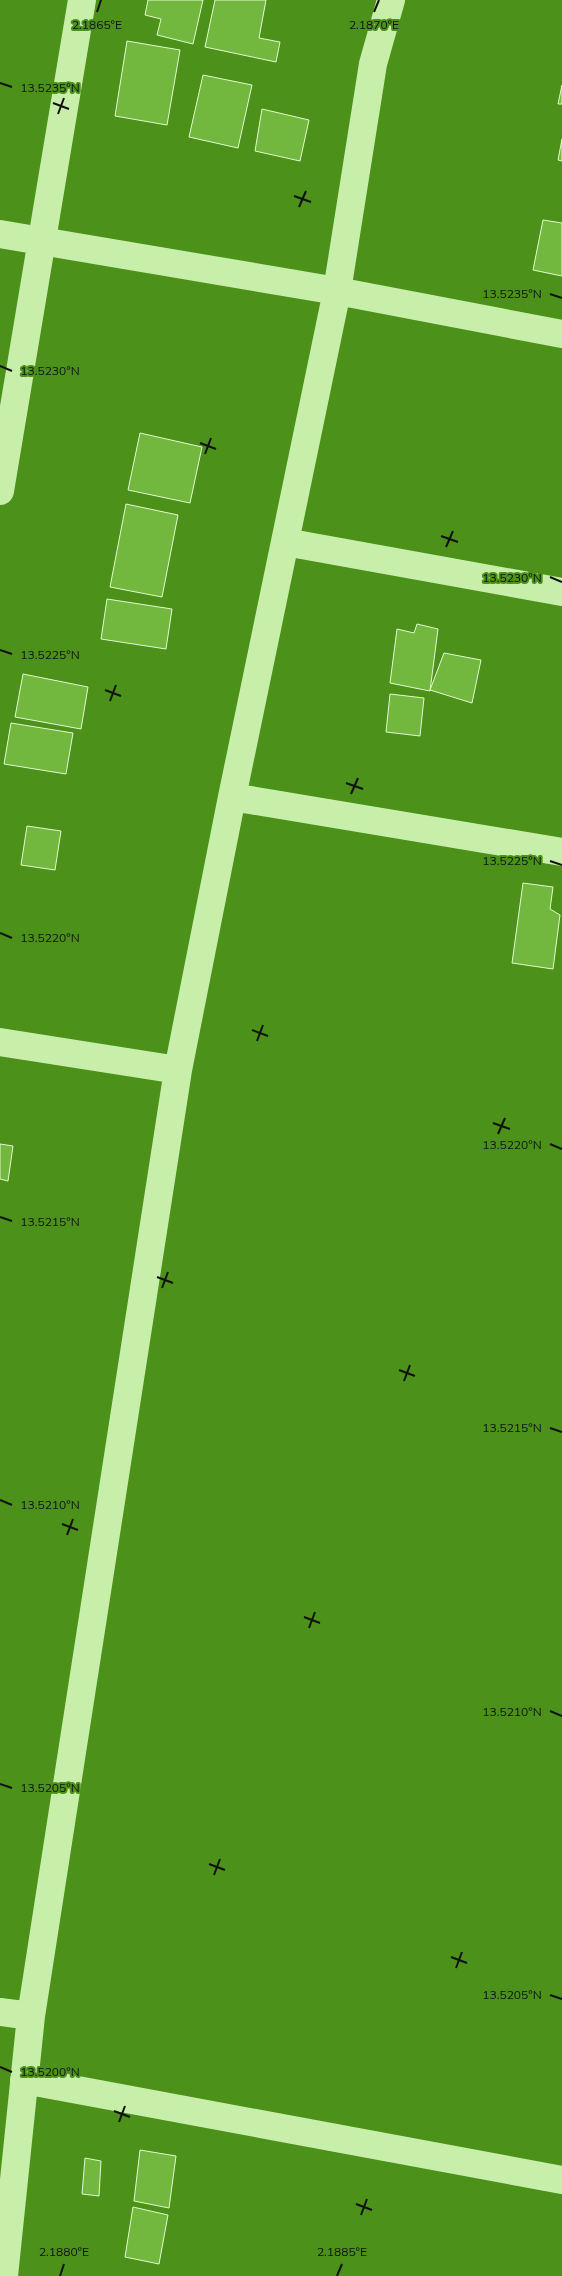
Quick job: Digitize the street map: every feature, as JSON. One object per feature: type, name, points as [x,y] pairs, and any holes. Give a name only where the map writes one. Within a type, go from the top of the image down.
[{"type":"street","points":[[0,491],[82,0]]},
{"type":"street","points":[[4,2276],[30,2016],[178,1070],[232,797],[337,291],[373,64],[391,0]]},
{"type":"street","points":[[0,234],[337,291],[562,334]]},
{"type":"street","points":[[285,542],[562,592]]},
{"type":"street","points":[[232,797],[562,852]]},
{"type":"street","points":[[0,1042],[178,1070]]},
{"type":"street","points":[[0,2012],[30,2016]]},
{"type":"street","points":[[24,2080],[562,2180]]},
{"type":"building","points":[[148,0],[203,0],[193,44],[157,35],[161,19],[145,15]]},
{"type":"building","points":[[215,0],[266,0],[259,38],[280,42],[276,62],[205,47]]},
{"type":"building","points":[[127,41],[180,50],[167,125],[115,116]]},
{"type":"building","points":[[203,75],[252,85],[238,148],[189,137]]},
{"type":"building","points":[[562,85],[562,104],[558,104]]},
{"type":"building","points":[[262,109],[309,120],[300,161],[255,151]]},
{"type":"building","points":[[562,139],[562,161],[558,160]]},
{"type":"building","points":[[543,220],[562,223],[562,276],[533,270]]},
{"type":"building","points":[[140,433],[202,447],[190,503],[128,490]]},
{"type":"building","points":[[126,504],[178,515],[162,597],[110,587]]},
{"type":"building","points":[[107,599],[172,609],[166,649],[101,639]]},
{"type":"building","points":[[417,624],[438,629],[430,691],[390,683],[397,629],[414,633]]},
{"type":"building","points":[[444,653],[481,660],[472,703],[430,690]]},
{"type":"building","points":[[23,674],[88,687],[81,729],[15,717]]},
{"type":"building","points":[[390,694],[424,698],[420,736],[386,732]]},
{"type":"building","points":[[11,723],[73,733],[66,774],[4,764]]},
{"type":"building","points":[[27,826],[61,831],[55,870],[21,865]]},
{"type":"building","points":[[523,883],[553,887],[550,909],[560,915],[553,969],[512,963]]},
{"type":"building","points":[[0,1144],[13,1146],[8,1181],[0,1179]]},
{"type":"building","points":[[140,2150],[176,2156],[169,2208],[134,2201]]},
{"type":"building","points":[[85,2158],[101,2161],[99,2196],[82,2194]]},
{"type":"building","points":[[133,2207],[168,2215],[159,2264],[125,2257]]}]
